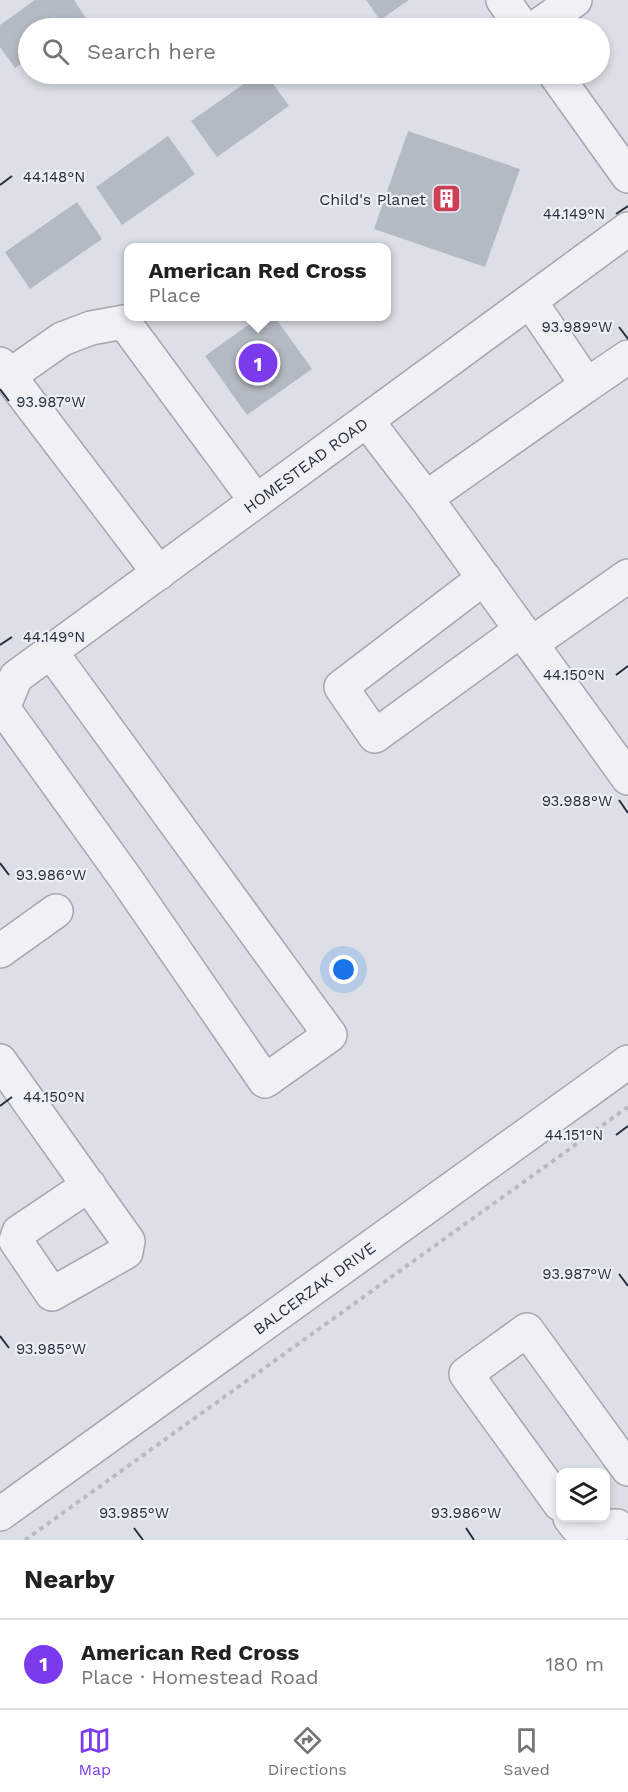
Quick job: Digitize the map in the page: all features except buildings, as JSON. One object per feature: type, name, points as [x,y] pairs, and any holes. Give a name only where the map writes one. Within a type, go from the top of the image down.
[{"type":"street","points":[[503,0],[516,18]]},
{"type":"street","points":[[549,18],[575,0]]},
{"type":"street","points":[[562,84],[628,176]]},
{"type":"street","name":"HOMESTEAD ROAD","points":[[1,712],[16,677],[628,229]]},
{"type":"street","points":[[530,301],[587,385]]},
{"type":"street","points":[[159,573],[5,370],[62,339],[92,328],[124,322],[256,501]]},
{"type":"street","points":[[426,498],[628,357]]},
{"type":"street","points":[[367,421],[426,498],[628,778]]},
{"type":"street","points":[[484,578],[341,687],[375,736],[526,637],[628,576]]},
{"type":"street","points":[[1,712],[126,879],[265,1081],[330,1035],[51,652]]},
{"type":"street","points":[[0,951],[56,911]]},
{"type":"street","points":[[0,1061],[89,1185]]},
{"type":"street","name":"BALCERZAK DRIVE","points":[[0,1514],[628,1062]]},
{"type":"street","points":[[556,1497],[466,1374],[526,1330],[628,1469]]},
{"type":"street","points":[[573,1522],[577,1527],[624,1523]]},
{"type":"path","points":[[25,1540],[628,1107]]},
{"type":"place","name":"Child's Planet","points":[[447,199]]},
{"type":"place","name":"American Red Cross","points":[[258,363]]}]
